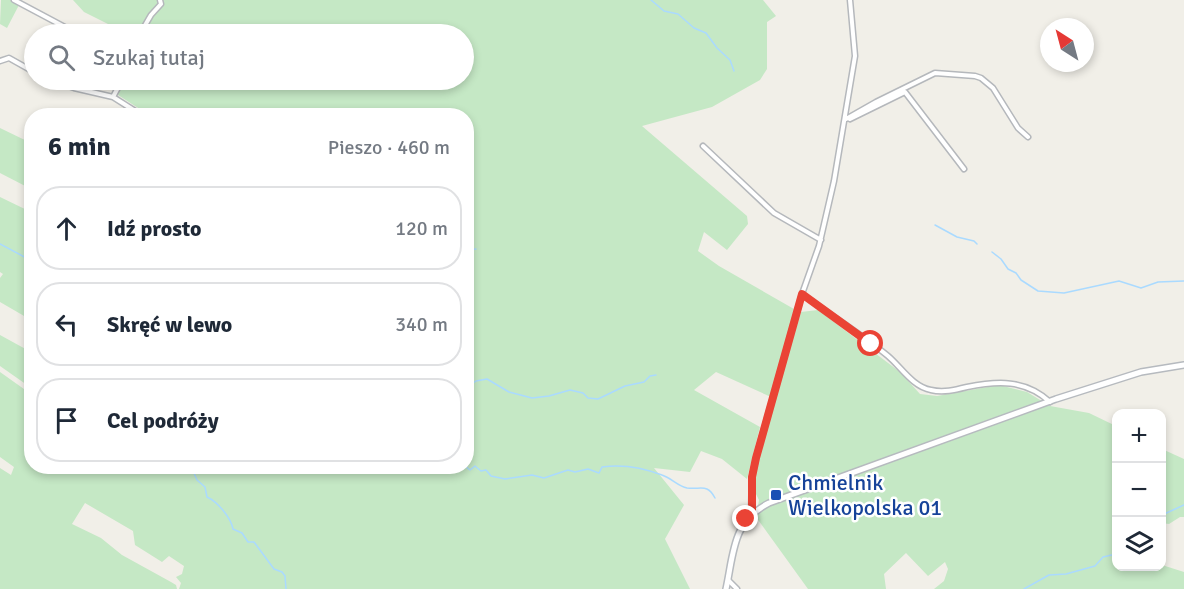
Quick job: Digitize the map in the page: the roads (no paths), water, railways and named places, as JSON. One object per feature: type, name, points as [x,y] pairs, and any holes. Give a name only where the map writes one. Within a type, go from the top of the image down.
[{"type":"street","points":[[14,0],[59,24]]},
{"type":"street","points":[[146,24],[161,4],[160,0]]},
{"type":"street","points":[[752,513],[752,477],[756,458],[802,294],[821,240],[834,181],[855,56],[850,0]]},
{"type":"street","points":[[0,61],[9,58],[24,66]]},
{"type":"street","points":[[845,119],[935,73],[975,76],[993,88],[1018,128],[1028,137]]},
{"type":"street","points":[[82,90],[112,97],[130,108]]},
{"type":"street","points":[[112,97],[116,90]]},
{"type":"street","points":[[845,119],[905,92],[964,169]]},
{"type":"street","points":[[703,146],[774,213],[821,240]]},
{"type":"street","points":[[802,294],[888,357],[922,388],[947,391],[1000,382],[1028,388],[1044,396],[1050,402]]},
{"type":"street","points":[[726,589],[739,533],[752,513],[769,503],[1050,402],[1141,372],[1184,365]]},
{"type":"street","points":[[728,580],[737,589]]},
{"type":"waterway","points":[[651,0],[664,11],[678,14],[694,28],[706,33],[730,60],[734,71]]},
{"type":"waterway","points":[[935,225],[957,237],[974,241],[977,244]]},
{"type":"waterway","points":[[0,244],[24,257]]},
{"type":"waterway","points":[[992,252],[1008,269],[1038,291],[1064,293],[1119,281],[1141,288],[1158,282],[1184,281]]},
{"type":"waterway","points":[[474,382],[487,379],[509,392],[532,398],[570,390],[583,393],[588,398],[598,399],[625,386],[644,382],[650,376],[656,375]]},
{"type":"waterway","points":[[474,467],[481,471],[486,470],[491,476],[505,479],[532,475],[544,478],[568,470],[575,472],[588,469],[599,473],[602,467],[633,467],[662,475],[687,488],[709,490],[715,498]]},
{"type":"waterway","points":[[194,474],[205,487],[207,497],[223,511],[233,529],[242,533],[248,542],[254,542],[274,569],[282,572],[285,576],[286,589]]},
{"type":"waterway","points":[[1166,513],[1184,505]]},
{"type":"waterway","points":[[1024,589],[1049,575],[1066,574],[1095,566],[1103,557],[1112,555]]},
{"type":"place","name":"Chmielnik Wielkopolska 01","points":[[776,495]]}]
